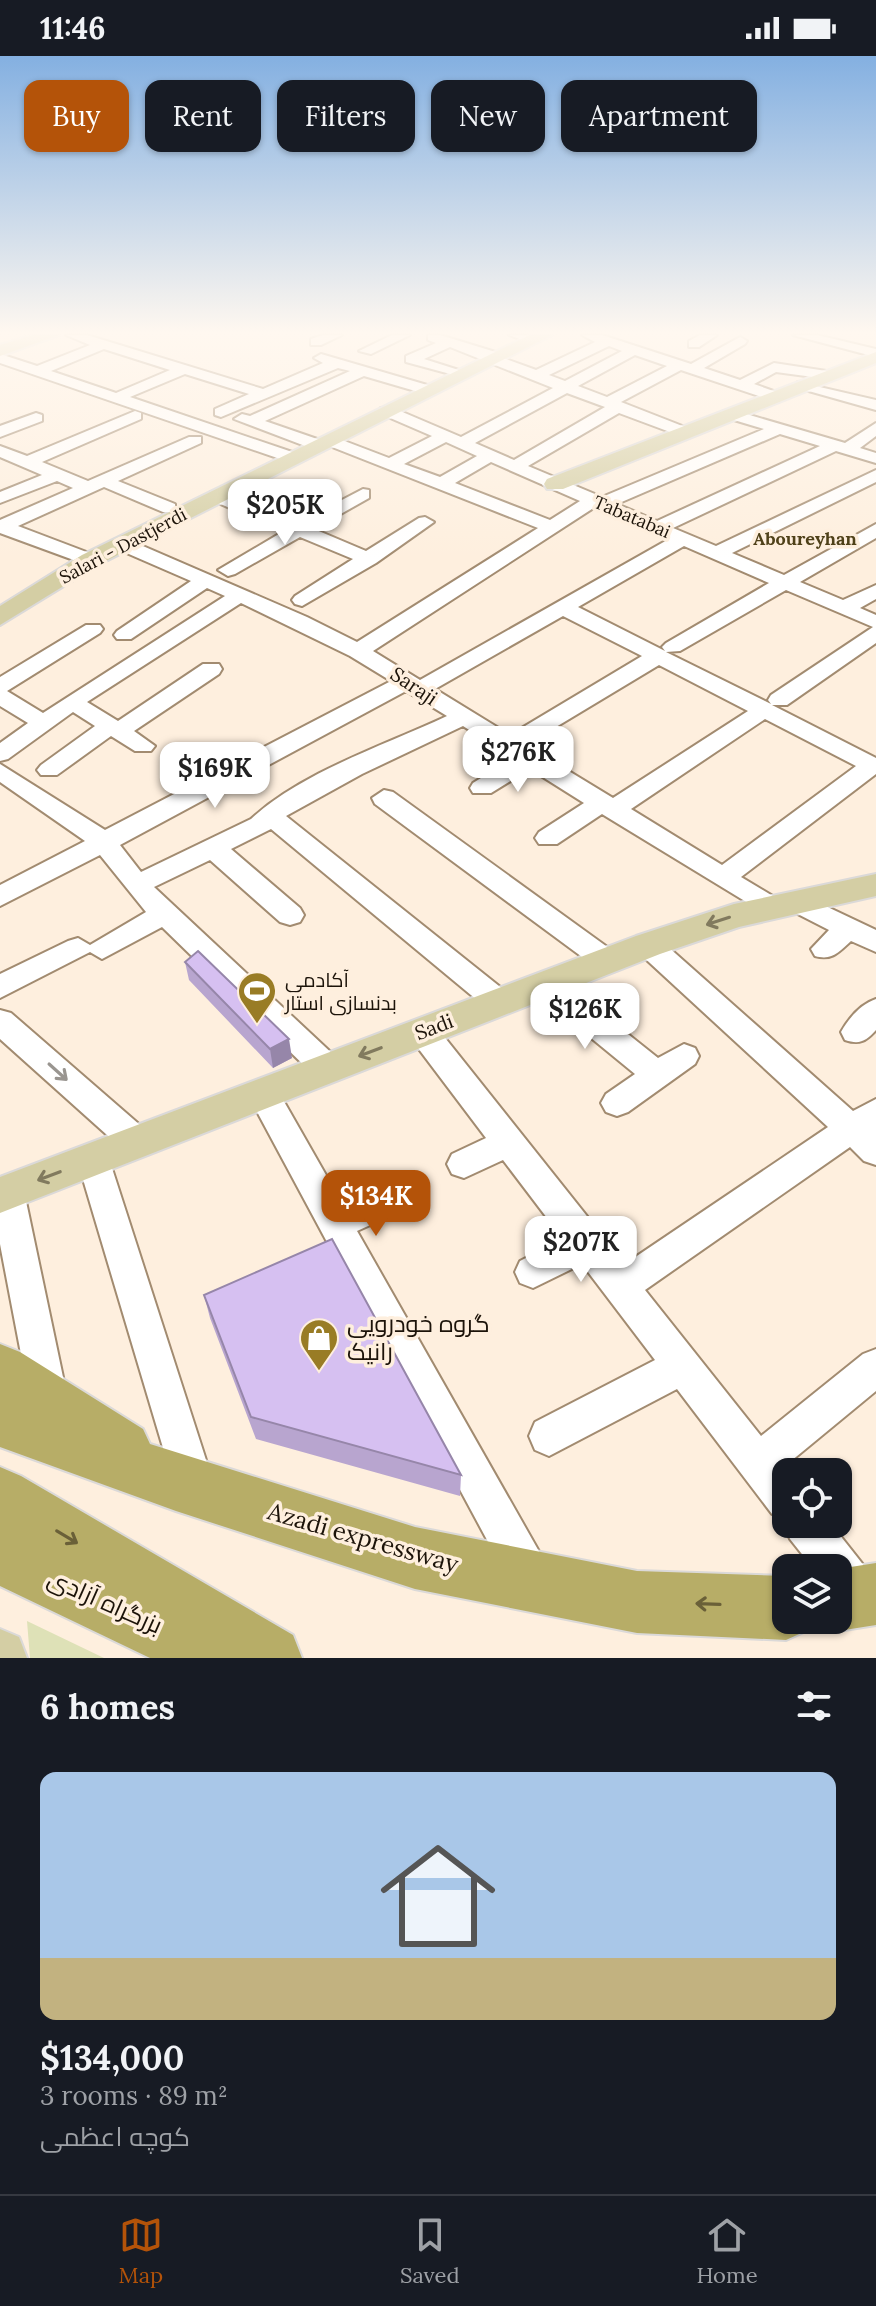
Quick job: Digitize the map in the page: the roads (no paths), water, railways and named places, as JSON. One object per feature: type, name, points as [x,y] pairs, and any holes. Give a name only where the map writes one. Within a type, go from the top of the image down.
[{"type":"highway","points":[[0,1371],[25,1410]]},
{"type":"highway","name":"Azadi expressway","points":[[25,1410],[39,1435],[415,1558],[637,1602],[772,1607]]},
{"type":"highway","points":[[0,1497],[270,1658]]},
{"type":"highway","name":"بزرگراه آزادی","points":[[0,1553],[143,1624],[259,1658]]},
{"type":"main road","points":[[547,480],[740,410]]},
{"type":"main road","name":"Salari - Dastjerdi","points":[[0,617],[90,560],[387,411]]},
{"type":"main road","name":"Sadi","points":[[3,1194],[648,945],[734,916],[876,885]]},
{"type":"street","points":[[150,410],[292,458]]},
{"type":"street","points":[[226,410],[221,412],[390,464],[555,528]]},
{"type":"street","points":[[251,422],[278,410]]},
{"type":"street","points":[[390,464],[454,440],[517,410]]},
{"type":"street","points":[[515,466],[604,410]]},
{"type":"street","points":[[625,410],[684,432]]},
{"type":"street","name":"Tabatabai","points":[[387,411],[876,622]]},
{"type":"street","points":[[730,414],[876,458]]},
{"type":"street","points":[[28,462],[135,416]]},
{"type":"street","points":[[0,432],[36,418]]},
{"type":"street","points":[[657,528],[840,448],[876,428]]},
{"type":"street","points":[[358,651],[598,502],[778,429]]},
{"type":"street","points":[[2,526],[195,440]]},
{"type":"street","points":[[3,454],[57,475],[169,508]]},
{"type":"street","points":[[441,484],[490,455]]},
{"type":"street","points":[[0,498],[57,475]]},
{"type":"street","points":[[716,553],[876,475]]},
{"type":"street","points":[[492,503],[547,480]]},
{"type":"street","points":[[228,570],[363,494]]},
{"type":"street","points":[[217,496],[369,559]]},
{"type":"street","points":[[302,600],[425,522]]},
{"type":"street","points":[[2,526],[90,560]]},
{"type":"street","points":[[482,788],[518,752],[666,652],[876,530]]},
{"type":"street","points":[[0,897],[103,841],[564,608],[683,539]]},
{"type":"street","name":"Saraji","points":[[122,544],[358,651],[722,878],[876,942]]},
{"type":"street","points":[[124,635],[205,580]]},
{"type":"street","points":[[844,608],[876,591]]},
{"type":"street","points":[[0,754],[72,702],[240,595]]},
{"type":"street","points":[[564,608],[666,652],[771,705],[875,766],[722,878]]},
{"type":"street","points":[[0,686],[93,629]]},
{"type":"street","points":[[548,838],[607,807],[771,705],[876,633]]},
{"type":"street","points":[[49,770],[211,669]]},
{"type":"street","points":[[72,702],[143,746]]},
{"type":"street","points":[[5,706],[43,723]]},
{"type":"street","points":[[136,885],[260,825],[268,814],[462,718]]},
{"type":"street","points":[[0,771],[103,841],[136,885],[327,1068]]},
{"type":"street","points":[[384,798],[607,961]]},
{"type":"street","points":[[268,814],[499,1002]]},
{"type":"street","points":[[213,848],[290,915]]},
{"type":"street","points":[[0,987],[165,913]]},
{"type":"street","points":[[825,949],[848,928]]},
{"type":"street","points":[[648,945],[863,1120],[876,1151]]},
{"type":"street","points":[[545,984],[658,1075]]},
{"type":"street","points":[[423,1032],[772,1482]]},
{"type":"street","points":[[6,1036],[137,1142]]},
{"type":"street","points":[[617,1103],[684,1056]]},
{"type":"street","points":[[263,1093],[330,1239],[533,1581]]},
{"type":"street","points":[[621,1287],[863,1120]]},
{"type":"street","points":[[464,1164],[509,1142]]},
{"type":"street","points":[[93,1159],[186,1485]]},
{"type":"street","points":[[3,1194],[25,1410]]},
{"type":"street","points":[[330,1239],[396,1198]]},
{"type":"street","points":[[533,1272],[588,1244]]},
{"type":"street","points":[[549,1436],[682,1366]]},
{"type":"street","points":[[758,1463],[876,1367]]},
{"type":"street","points":[[815,1538],[858,1597]]},
{"type":"place","name":"آکادمی بدنسازی استار","points":[[257,1025]]},
{"type":"place","name":"گروه خودرویی رانیک","points":[[319,1372]]},
{"type":"district","name":"Aboureyhan","points":[[805,539]]}]
